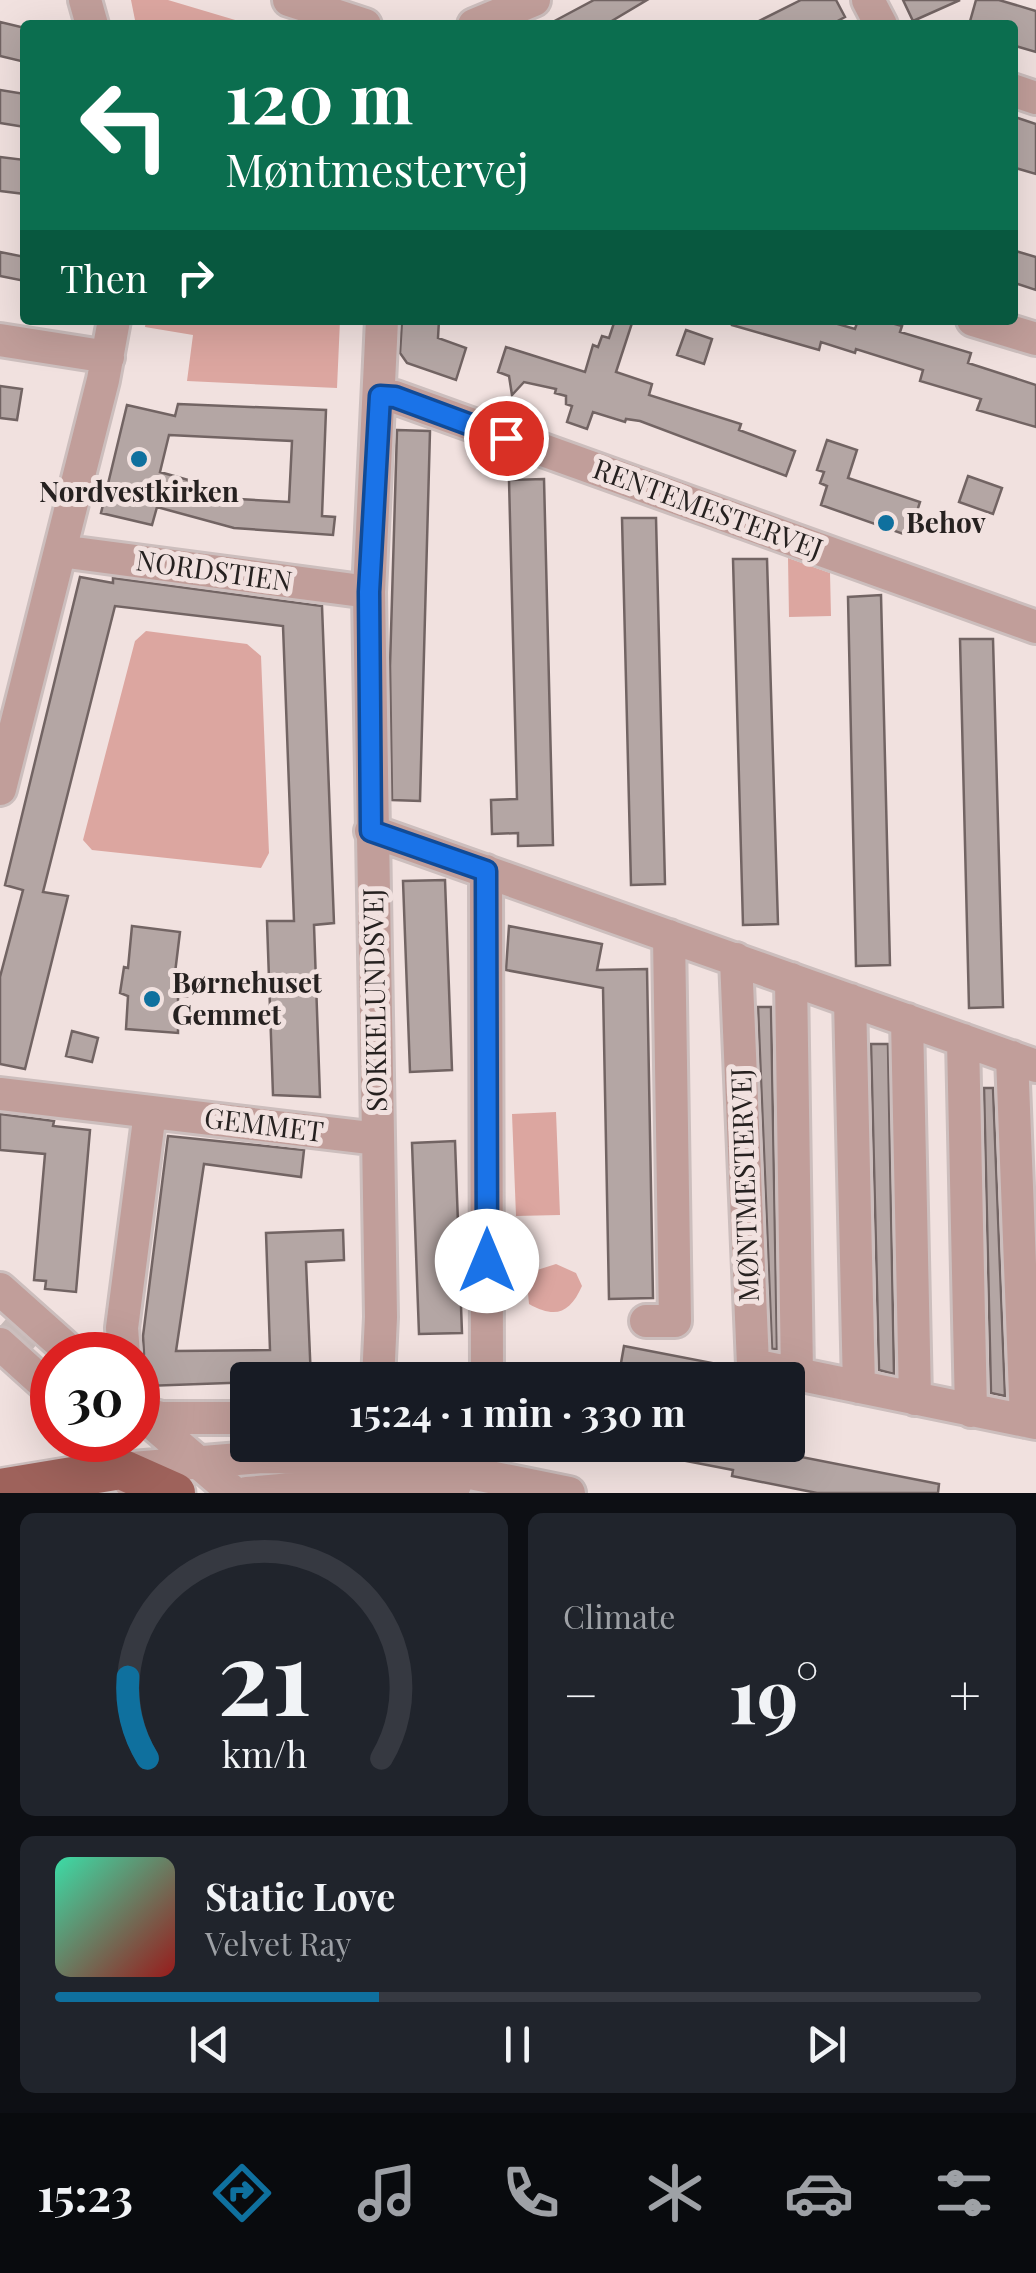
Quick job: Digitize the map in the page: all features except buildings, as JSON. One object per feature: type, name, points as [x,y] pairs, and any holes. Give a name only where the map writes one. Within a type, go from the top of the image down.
[{"type":"main road","points":[[0,1489],[118,1468],[186,1478]]},
{"type":"street","points":[[289,0],[350,20]]},
{"type":"street","points":[[486,20],[534,0]]},
{"type":"street","points":[[0,789],[11,698],[60,551],[113,325]]},
{"type":"street","name":"SOKKELUNDSVEJ","points":[[376,1362],[381,1317],[369,592],[382,325]]},
{"type":"street","points":[[990,325],[1036,339]]},
{"type":"street","points":[[0,340],[108,357]]},
{"type":"street","name":"RENTEMESTERVEJ","points":[[380,396],[395,397],[1036,626]]},
{"type":"street","name":"NORDSTIEN","points":[[60,551],[369,592]]},
{"type":"street","name":"MØNTMESTERVEJ","points":[[371,831],[1024,1062],[1031,1422],[805,1376]]},
{"type":"street","points":[[486,871],[488,1362]]},
{"type":"street","points":[[646,1321],[676,1320],[669,936]]},
{"type":"street","name":"MØNTMESTERVEJ","points":[[736,959],[753,1362]]},
{"type":"street","name":"MØNTMESTERVEJ","points":[[791,979],[797,1362]]},
{"type":"street","points":[[850,1000],[859,1387]]},
{"type":"street","points":[[907,1020],[915,1399]]},
{"type":"street","points":[[962,1040],[971,1411]]},
{"type":"street","name":"GEMMET","points":[[0,1094],[378,1138]]},
{"type":"street","points":[[124,1332],[150,1112]]},
{"type":"street","points":[[0,1290],[50,1332]]},
{"type":"street","points":[[0,1344],[30,1371]]},
{"type":"street","points":[[160,1418],[230,1418]]},
{"type":"street","points":[[160,1441],[186,1478],[234,1493]]},
{"type":"street","points":[[186,1478],[247,1462]]},
{"type":"street","points":[[420,1462],[568,1493]]},
{"type":"street","points":[[461,1462],[509,1481]]},
{"type":"street","points":[[247,1493],[360,1483],[441,1486],[509,1481]]},
{"type":"shaded area","points":[[131,0],[168,0],[235,20],[135,20]]},
{"type":"shaded area","points":[[340,325],[337,388],[187,381],[193,335],[145,327]]},
{"type":"shaded area","points":[[788,558],[830,573],[831,616],[789,617]]},
{"type":"shaded area","points":[[146,631],[247,644],[261,656],[269,853],[261,868],[92,850],[83,840],[135,641]]},
{"type":"shaded area","points":[[556,1112],[560,1215],[516,1216],[512,1114]]},
{"type":"shaded area","points":[[556,1264],[576,1273],[582,1286],[577,1295],[561,1311],[529,1304],[527,1283],[534,1271]]},
{"type":"tunnel","points":[[0,1326],[30,1351]]},
{"type":"place","name":"Nordvestkirken","points":[[139,459]]},
{"type":"place","name":"Behov","points":[[886,523]]},
{"type":"place","name":"Børnehuset Gemmet","points":[[152,999]]},
{"type":"route","points":[[487,1261],[486,871],[371,831],[369,592],[380,396],[395,397],[506,438]]}]
